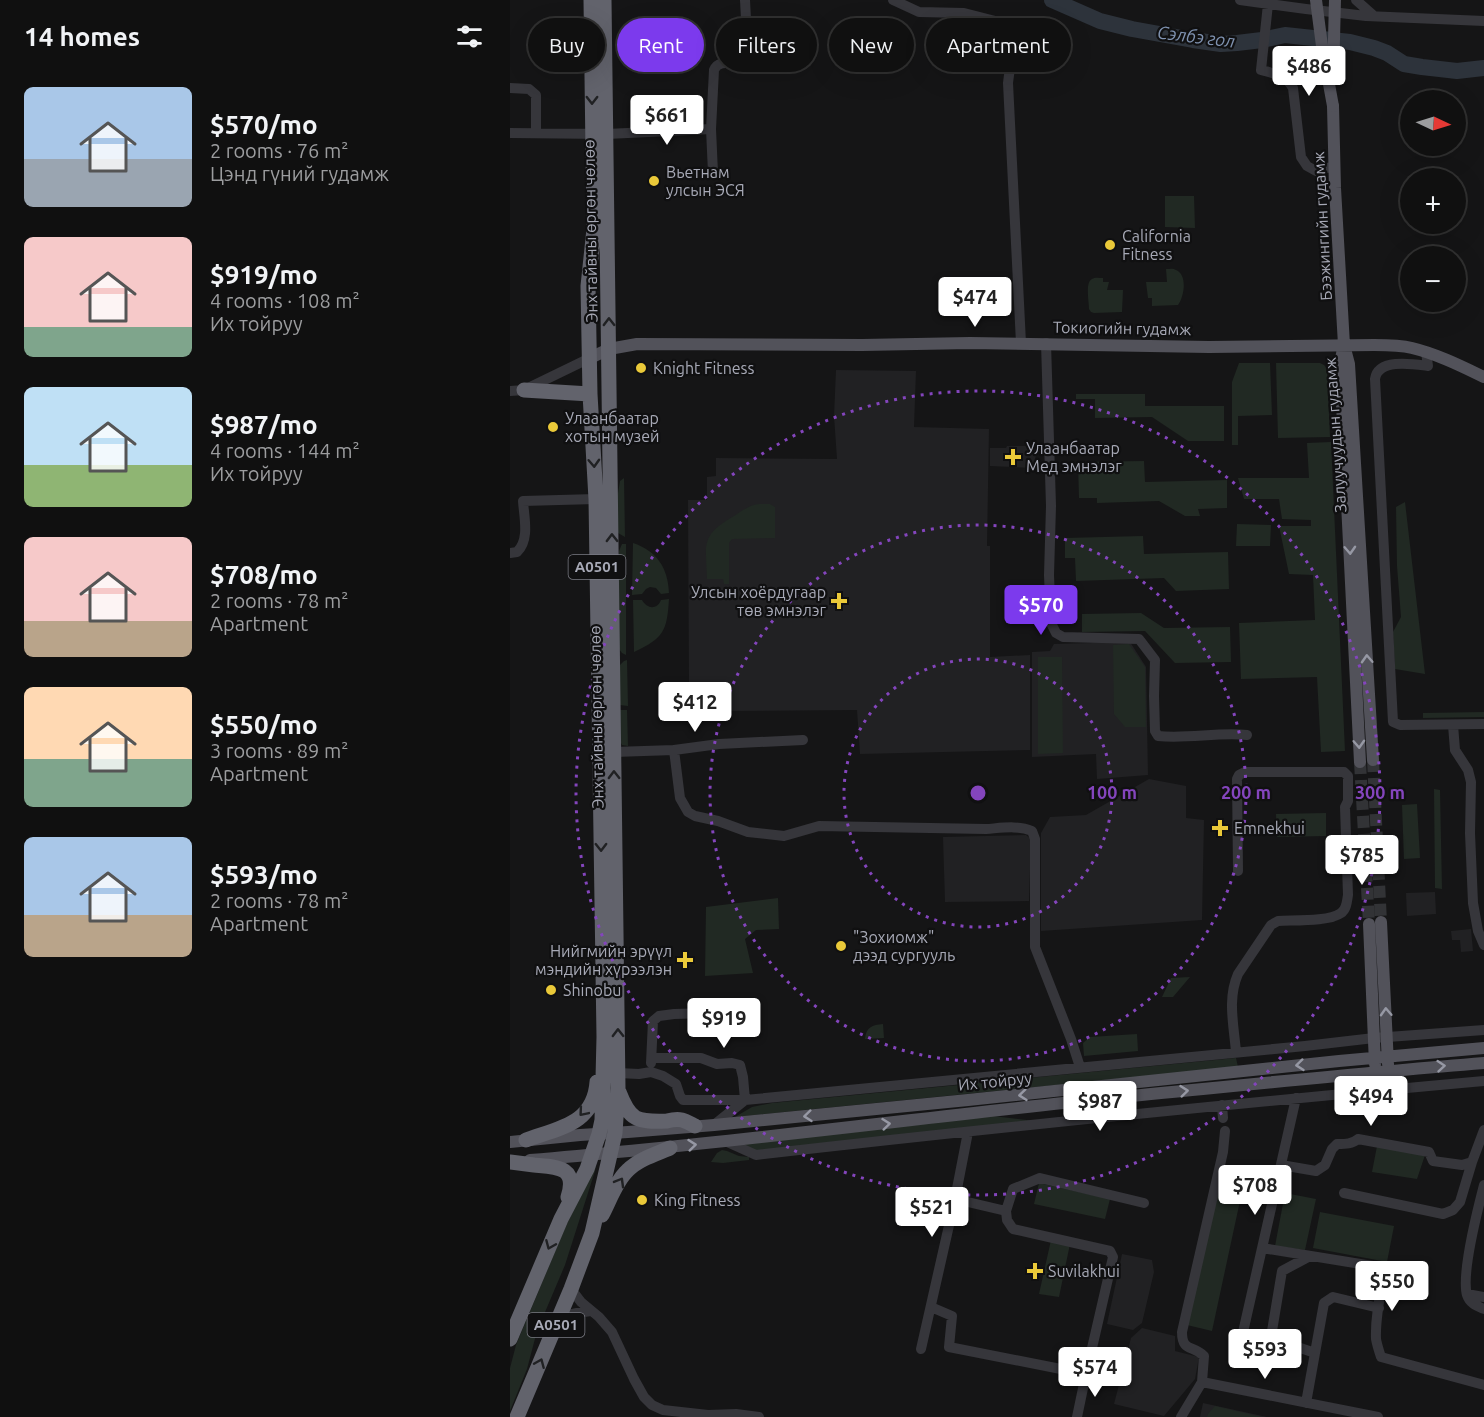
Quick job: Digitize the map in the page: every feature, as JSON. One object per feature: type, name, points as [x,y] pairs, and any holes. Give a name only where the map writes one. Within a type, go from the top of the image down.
[{"type":"highway","name":"Энх тайвны өргөн чөлөө","points":[[510,1339],[561,1219],[592,1154],[607,1134],[618,1080],[609,349],[591,0]]},
{"type":"highway","name":"Энх тайвны өргөн чөлөө","points":[[517,1417],[592,1233],[611,1153],[603,1120],[604,1037],[596,499],[590,394],[588,286],[594,229],[604,0]]},
{"type":"highway","points":[[517,390],[590,394]]},
{"type":"highway","points":[[526,1140],[564,1127],[586,1113],[597,1086],[604,1037]]},
{"type":"highway","points":[[618,1080],[623,1100],[631,1115],[639,1120],[682,1120],[695,1126]]},
{"type":"highway","points":[[592,1233],[626,1171],[670,1148]]},
{"type":"highway","points":[[510,1162],[556,1167],[565,1171],[571,1189],[561,1219]]},
{"type":"main road","name":"Бээжингийн гудамж","points":[[1316,0],[1333,106]]},
{"type":"main road","name":"Бээжингийн гудамж","points":[[1335,0],[1334,167],[1344,345]]},
{"type":"main road","name":"Токиогийн гудамж","points":[[590,358],[609,349],[637,344],[1046,343],[1209,347],[1400,346],[1426,352],[1484,377]]},
{"type":"main road","name":"Залуучуудын гудамж","points":[[1344,345],[1349,364],[1367,760]]},
{"type":"main road","points":[[1375,1072],[1375,923],[1389,1071]]},
{"type":"main road","name":"Их тойруу","points":[[510,1142],[714,1125],[1484,1048]]},
{"type":"main road","name":"Их тойруу","points":[[510,1162],[670,1148],[1111,1098],[1484,1063]]},
{"type":"street","points":[[713,173],[711,129],[714,70],[720,63],[741,63],[745,62],[748,57],[745,0]]},
{"type":"street","points":[[893,0],[920,12],[964,13],[1011,27],[1013,44],[1008,84],[1021,343]]},
{"type":"street","points":[[1240,0],[1267,9],[1306,9],[1374,16],[1484,21]]},
{"type":"street","points":[[1356,0],[1374,16]]},
{"type":"street","points":[[1267,9],[1261,70],[1282,77],[1290,82],[1293,88],[1301,157],[1304,162],[1316,171],[1334,167]]},
{"type":"street","points":[[510,88],[529,89],[536,95],[536,133]]},
{"type":"street","points":[[510,133],[599,134],[711,129]]},
{"type":"street","points":[[1046,343],[1051,506],[1049,575],[1051,623],[1056,633],[1063,637],[1140,639],[1155,660],[1155,730],[1158,736],[1247,735]]},
{"type":"street","points":[[1426,352],[1428,366],[1403,363],[1381,368],[1376,373],[1375,379],[1393,722],[1400,725],[1484,724]]},
{"type":"street","points":[[517,390],[590,358]]},
{"type":"street","points":[[510,552],[517,552],[523,546],[525,537],[523,501],[596,499]]},
{"type":"street","points":[[1453,725],[1455,750],[1463,760],[1471,782],[1470,832],[1473,903],[1478,931],[1484,945]]},
{"type":"street","points":[[614,752],[675,750],[719,744],[803,740]]},
{"type":"street","points":[[675,750],[680,798],[688,812],[748,831],[784,836],[819,826],[986,829],[1011,827],[1032,831],[1035,839],[1035,947],[1080,1067]]},
{"type":"street","points":[[1236,1052],[1231,996],[1234,983],[1271,925],[1278,921],[1325,918],[1342,912],[1346,906],[1348,895],[1345,807],[1348,801],[1347,776],[1344,772],[1245,772],[1239,775],[1238,871]]},
{"type":"street","points":[[651,1072],[653,1021],[659,1016],[750,1011]]},
{"type":"street","points":[[618,1080],[651,1072],[676,1084],[683,1100],[745,1100],[1374,1038],[1484,1030]]},
{"type":"street","points":[[652,1058],[701,1058],[717,1064],[740,1065],[745,1100]]},
{"type":"street","points":[[725,1141],[756,1155],[1296,1098],[1484,1081]]},
{"type":"street","points":[[1241,1341],[1296,1098]]},
{"type":"street","points":[[714,1125],[745,1100]]},
{"type":"street","points":[[1222,1106],[1223,1118]]},
{"type":"street","points":[[1344,1193],[1443,1214],[1453,1210],[1460,1202],[1484,1130]]},
{"type":"street","points":[[1181,1417],[1202,1383],[1204,1356],[1184,1344],[1182,1332],[1223,1152],[1225,1131]]},
{"type":"street","points":[[921,1349],[968,1132]]},
{"type":"street","points":[[1281,1165],[1316,1171],[1325,1165],[1332,1149],[1337,1144],[1354,1143],[1358,1139],[1429,1152],[1433,1161],[1462,1166],[1472,1162]]},
{"type":"street","points":[[1077,1417],[1113,1257],[1110,1251],[1013,1229],[1007,1220],[1006,1211],[1013,1190],[1040,1178],[1144,1203]]},
{"type":"street","points":[[1484,1185],[1466,1272],[1467,1294],[1472,1303],[1484,1309]]},
{"type":"street","points":[[955,1199],[1006,1211]]},
{"type":"street","points":[[1262,1248],[1385,1268],[1378,1308],[1376,1342],[1381,1358],[1484,1385]]},
{"type":"street","points":[[1311,1256],[1282,1271],[1271,1338],[1315,1353]]},
{"type":"street","points":[[571,1289],[612,1332],[634,1379],[644,1397],[652,1405],[663,1410],[759,1417]]},
{"type":"street","points":[[1467,1294],[1484,1297]]},
{"type":"street","points":[[1306,1403],[1324,1303],[1333,1297],[1378,1308]]},
{"type":"street","points":[[932,1306],[952,1316],[949,1347],[1086,1374]]},
{"type":"street","points":[[559,1317],[591,1311]]},
{"type":"street","points":[[1202,1383],[1378,1417]]},
{"type":"shaded area","points":[[1165,196],[1194,196],[1195,228],[1165,227]]},
{"type":"shaded area","points":[[1166,269],[1175,269],[1182,276],[1184,286],[1182,297],[1178,305],[1152,306],[1152,298],[1148,298],[1146,282],[1167,282]]},
{"type":"shaded area","points":[[1094,278],[1103,278],[1103,282],[1109,282],[1107,290],[1123,290],[1122,312],[1094,313],[1089,309],[1090,281]]},
{"type":"shaded area","points":[[1239,363],[1270,363],[1272,415],[1238,416],[1238,445],[1232,445],[1232,382]]},
{"type":"shaded area","points":[[1276,363],[1320,363],[1327,369],[1330,437],[1278,438]]},
{"type":"shaded area","name":"Улсын хоёрдугаар төв эмнэлэг","points":[[836,370],[916,371],[914,427],[989,429],[987,546],[990,546],[990,657],[1030,655],[1030,750],[860,754],[857,710],[710,711],[689,684],[688,500],[707,500],[707,477],[716,476],[716,458],[837,459],[834,416]]},
{"type":"shaded area","points":[[1076,394],[1145,394],[1145,406],[1224,406],[1224,441],[1188,441],[1152,417],[1095,418],[1095,399],[1076,399]]},
{"type":"shaded area","points":[[1331,442],[1345,751],[1321,752],[1317,677],[1241,679],[1239,623],[1315,620],[1313,575],[1289,574],[1279,526],[1311,526],[1311,520],[1282,519],[1279,499],[1244,499],[1238,478],[1309,478],[1307,443]]},
{"type":"shaded area","name":"Улаанбаатар Мед эмнэлэг","points":[[1007,446],[1036,446],[1035,468],[990,466],[990,448],[1006,448]]},
{"type":"shaded area","points":[[1144,461],[1145,482],[1227,480],[1227,508],[1198,509],[1200,516],[1185,516],[1159,501],[1097,503],[1097,498],[1079,498],[1078,462]]},
{"type":"shaded area","points":[[624,478],[625,537],[618,533],[617,499],[620,481]]},
{"type":"shaded area","points":[[1405,502],[1425,674],[1395,669],[1393,632],[1401,617],[1396,507]]},
{"type":"shaded area","points":[[759,504],[770,504],[775,507],[775,538],[732,539],[729,543],[729,584],[724,584],[723,579],[707,579],[706,549],[710,535],[743,510]]},
{"type":"shaded area","points":[[1237,524],[1271,525],[1270,546],[1236,546]]},
{"type":"shaded area","points":[[1143,536],[1144,554],[1228,552],[1229,589],[1176,591],[1164,578],[1076,581],[1075,558],[1065,558],[1065,538]]},
{"type":"shaded area","points":[[633,543],[649,551],[660,562],[666,576],[669,593],[661,594],[656,588],[650,587],[642,594],[632,595]]},
{"type":"shaded area","points":[[622,544],[626,544],[626,655],[619,649],[619,551]]},
{"type":"shaded area","points":[[669,599],[667,619],[662,632],[658,638],[634,652],[633,600],[642,600],[647,605],[655,607],[661,600]]},
{"type":"shaded area","points":[[1141,613],[1164,628],[1230,627],[1231,662],[1175,663],[1145,631],[1082,632],[1082,614]]},
{"type":"shaded area","points":[[1130,642],[1146,667],[1148,775],[1097,779],[1096,754],[1032,757],[1032,652],[1050,651],[1054,644]]},
{"type":"shaded area","points":[[1129,644],[1145,667],[1146,727],[1125,727],[1114,714],[1113,645]]},
{"type":"shaded area","points":[[1038,657],[1062,657],[1063,753],[1038,754]]},
{"type":"shaded area","points":[[627,660],[628,706],[620,705],[620,665]]},
{"type":"shaded area","points":[[620,710],[627,710],[628,746],[622,745],[620,741]]},
{"type":"shaded area","points":[[1484,712],[1484,717],[1423,718],[1423,713]]},
{"type":"shaded area","points":[[1149,779],[1186,786],[1186,818],[1204,820],[1202,920],[1041,931],[1041,833],[1050,817],[1086,815]]},
{"type":"shaded area","points":[[1434,789],[1440,790],[1442,889],[1435,888]]},
{"type":"shaded area","points":[[1417,804],[1420,858],[1404,859],[1402,805]]},
{"type":"shaded area","points":[[1326,813],[1326,836],[1277,837],[1276,814]]},
{"type":"shaded area","points":[[1026,835],[1031,839],[1029,901],[945,902],[943,837]]},
{"type":"shaded area","points":[[1435,892],[1436,914],[1407,916],[1406,893]]},
{"type":"shaded area","points":[[778,898],[779,929],[756,930],[745,939],[753,973],[705,976],[706,907]]},
{"type":"shaded area","points":[[1471,929],[1473,951],[1461,952],[1460,940],[1452,940],[1451,931]]},
{"type":"shaded area","points":[[1190,977],[1173,997],[1162,997],[1171,978]]},
{"type":"shaded area","points":[[883,1024],[884,1038],[865,1039],[870,1027]]},
{"type":"shaded area","points":[[1137,1034],[1138,1051],[1084,1056],[1083,1043],[1090,1037]]},
{"type":"shaded area","points":[[1236,1058],[1238,1067],[735,1117],[752,1107],[772,1103]]},
{"type":"shaded area","points":[[993,1116],[1035,1121],[756,1151],[738,1145]]},
{"type":"shaded area","points":[[1377,1146],[1425,1155],[1417,1179],[1372,1172]]},
{"type":"shaded area","points":[[722,1150],[749,1157],[749,1160],[711,1162]]},
{"type":"shaded area","points":[[596,1165],[565,1265],[537,1331],[527,1369],[510,1411],[510,1368],[516,1345],[565,1228]]},
{"type":"shaded area","points":[[1224,1167],[1246,1173],[1212,1331],[1187,1325]]},
{"type":"shaded area","points":[[1039,1183],[1110,1199],[1105,1219],[1034,1204]]},
{"type":"shaded area","points":[[1285,1193],[1316,1199],[1305,1250],[1275,1246]]},
{"type":"shaded area","points":[[1320,1212],[1394,1226],[1387,1262],[1313,1248]]},
{"type":"shaded area","points":[[1051,1240],[1070,1244],[1059,1297],[1039,1294]]},
{"type":"shaded area","points":[[1122,1254],[1152,1260],[1154,1272],[1142,1323],[1133,1330],[1107,1324]]},
{"type":"shaded area","points":[[1142,1328],[1175,1336],[1175,1351],[1199,1357],[1195,1379],[1164,1416],[1114,1404],[1131,1338]]},
{"type":"shaded area","points":[[1203,1403],[1267,1417],[1200,1417]]},
{"type":"shaded area","points":[[1215,1406],[1262,1417],[1207,1417]]},
{"type":"waterway","name":"Сэлбэ гол","points":[[1052,0],[1100,21],[1193,40],[1221,44],[1285,35],[1350,42],[1387,53],[1404,64],[1422,67],[1457,71],[1484,68]]},
{"type":"tunnel","points":[[1373,760],[1381,922]]},
{"type":"tunnel","points":[[1360,762],[1369,924]]},
{"type":"place","name":"Вьетнам улсын ЭСЯ","points":[[654,181]]},
{"type":"place","name":"California Fitness","points":[[1110,245]]},
{"type":"place","name":"Knight Fitness","points":[[641,368]]},
{"type":"place","name":"Улаанбаатар хотын музей","points":[[553,427]]},
{"type":"place","name":"Улаанбаатар Мед эмнэлэг","points":[[1013,457]]},
{"type":"place","name":"Улсын хоёрдугаар төв эмнэлэг","points":[[839,601]]},
{"type":"place","name":"Emnekhui","points":[[1220,828]]},
{"type":"place","name":"\"Зохиомж\" дээд сургууль","points":[[841,946]]},
{"type":"place","name":"Нийгмийн эрүүл мэндийн хүрээлэн","points":[[685,960]]},
{"type":"place","name":"Shinobu","points":[[551,990]]},
{"type":"place","name":"King Fitness","points":[[642,1200]]},
{"type":"place","name":"Suvilakhui","points":[[1035,1271]]}]
